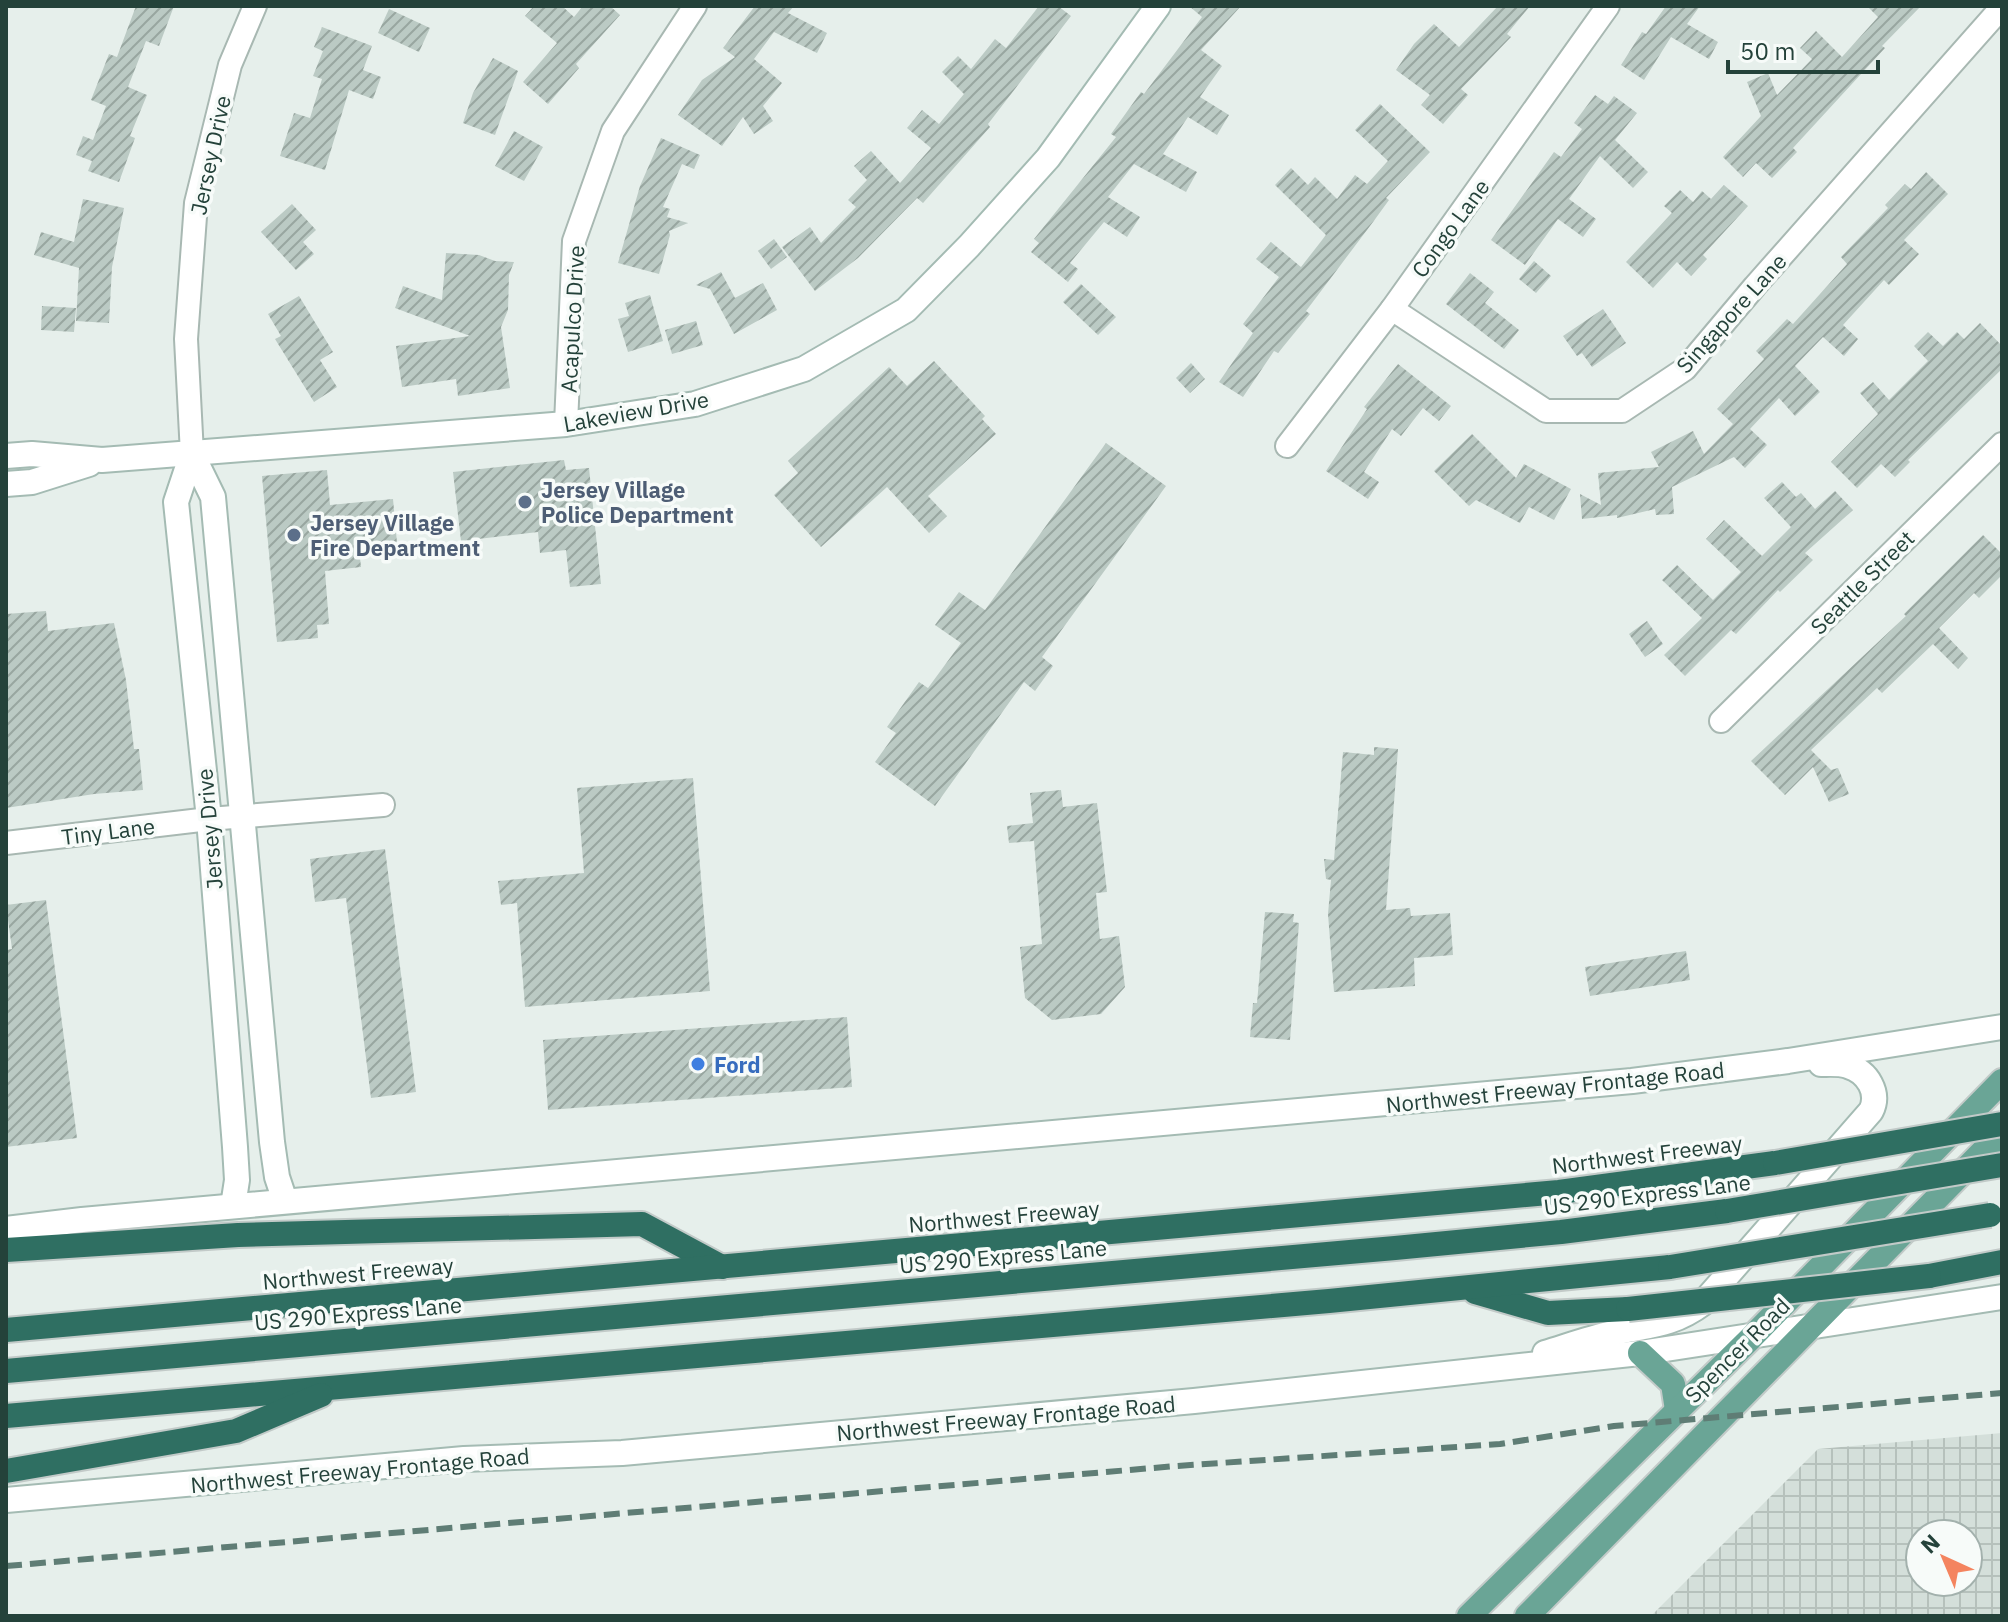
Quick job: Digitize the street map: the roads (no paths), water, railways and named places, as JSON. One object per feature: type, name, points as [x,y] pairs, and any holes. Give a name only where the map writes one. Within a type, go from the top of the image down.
[{"type":"highway","name":"Northwest Freeway","points":[[6,1330],[1559,1192],[1775,1163],[2002,1124]]},
{"type":"highway","name":"US 290 Express Lane","points":[[6,1371],[1561,1232],[1727,1211],[2002,1165]]},
{"type":"highway","points":[[6,1416],[1670,1267],[1996,1214]]},
{"type":"highway","points":[[6,1250],[238,1235],[642,1224],[722,1267]]},
{"type":"highway","points":[[1461,1288],[1548,1313],[1628,1309],[1929,1276],[2002,1262]]},
{"type":"highway","points":[[6,1471],[236,1431],[344,1386]]},
{"type":"main road","name":"Lakeview Drive","points":[[102,460],[566,424],[695,404],[804,369],[906,310],[969,246],[1048,158],[1158,6]]},
{"type":"main road","points":[[6,456],[32,454],[102,460]]},
{"type":"main road","name":"Jersey Drive","points":[[192,454],[213,497],[272,1142],[277,1177],[285,1201]]},
{"type":"main road","name":"Jersey Drive","points":[[192,454],[176,502],[209,819],[237,1180],[233,1206]]},
{"type":"main road","points":[[6,484],[32,482],[102,460]]},
{"type":"main road","name":"Northwest Freeway Frontage Road","points":[[6,1229],[285,1201],[1632,1081],[1788,1061],[2002,1027]]},
{"type":"main road","points":[[1482,1372],[1614,1333],[1668,1323],[1687,1315],[1703,1303],[1871,1111],[1876,1100],[1873,1087],[1863,1075],[1848,1066],[1788,1061]]},
{"type":"main road","name":"Spencer Road","points":[[1469,1616],[1751,1338],[2002,1081]]},
{"type":"main road","name":"Spencer Road","points":[[1527,1616],[2002,1132]]},
{"type":"main road","name":"Northwest Freeway Frontage Road","points":[[6,1500],[464,1459],[622,1453],[1178,1403],[1640,1353],[2002,1297]]},
{"type":"main road","points":[[1640,1353],[1673,1384],[1677,1410]]},
{"type":"street","name":"Jersey Drive","points":[[192,454],[186,339],[196,203],[230,65],[255,6]]},
{"type":"street","name":"Acapulco Drive","points":[[566,424],[574,241],[613,131],[695,6]]},
{"type":"street","name":"Congo Lane","points":[[1287,446],[1392,309],[1608,6]]},
{"type":"street","name":"Singapore Lane","points":[[1392,309],[1546,411],[1622,411],[1685,369],[2002,7]]},
{"type":"street","name":"Seattle Street","points":[[1721,721],[2002,444]]},
{"type":"street","name":"Tiny Lane","points":[[6,843],[209,819],[383,805]]},
{"type":"railway","points":[[6,1566],[1176,1466],[1500,1444],[1614,1426],[2002,1393]]},
{"type":"place","name":"Jersey Village Police Department","points":[[525,502]]},
{"type":"place","name":"Jersey Village Fire Department","points":[[294,535]]},
{"type":"place","name":"Ford","points":[[698,1064]]}]
